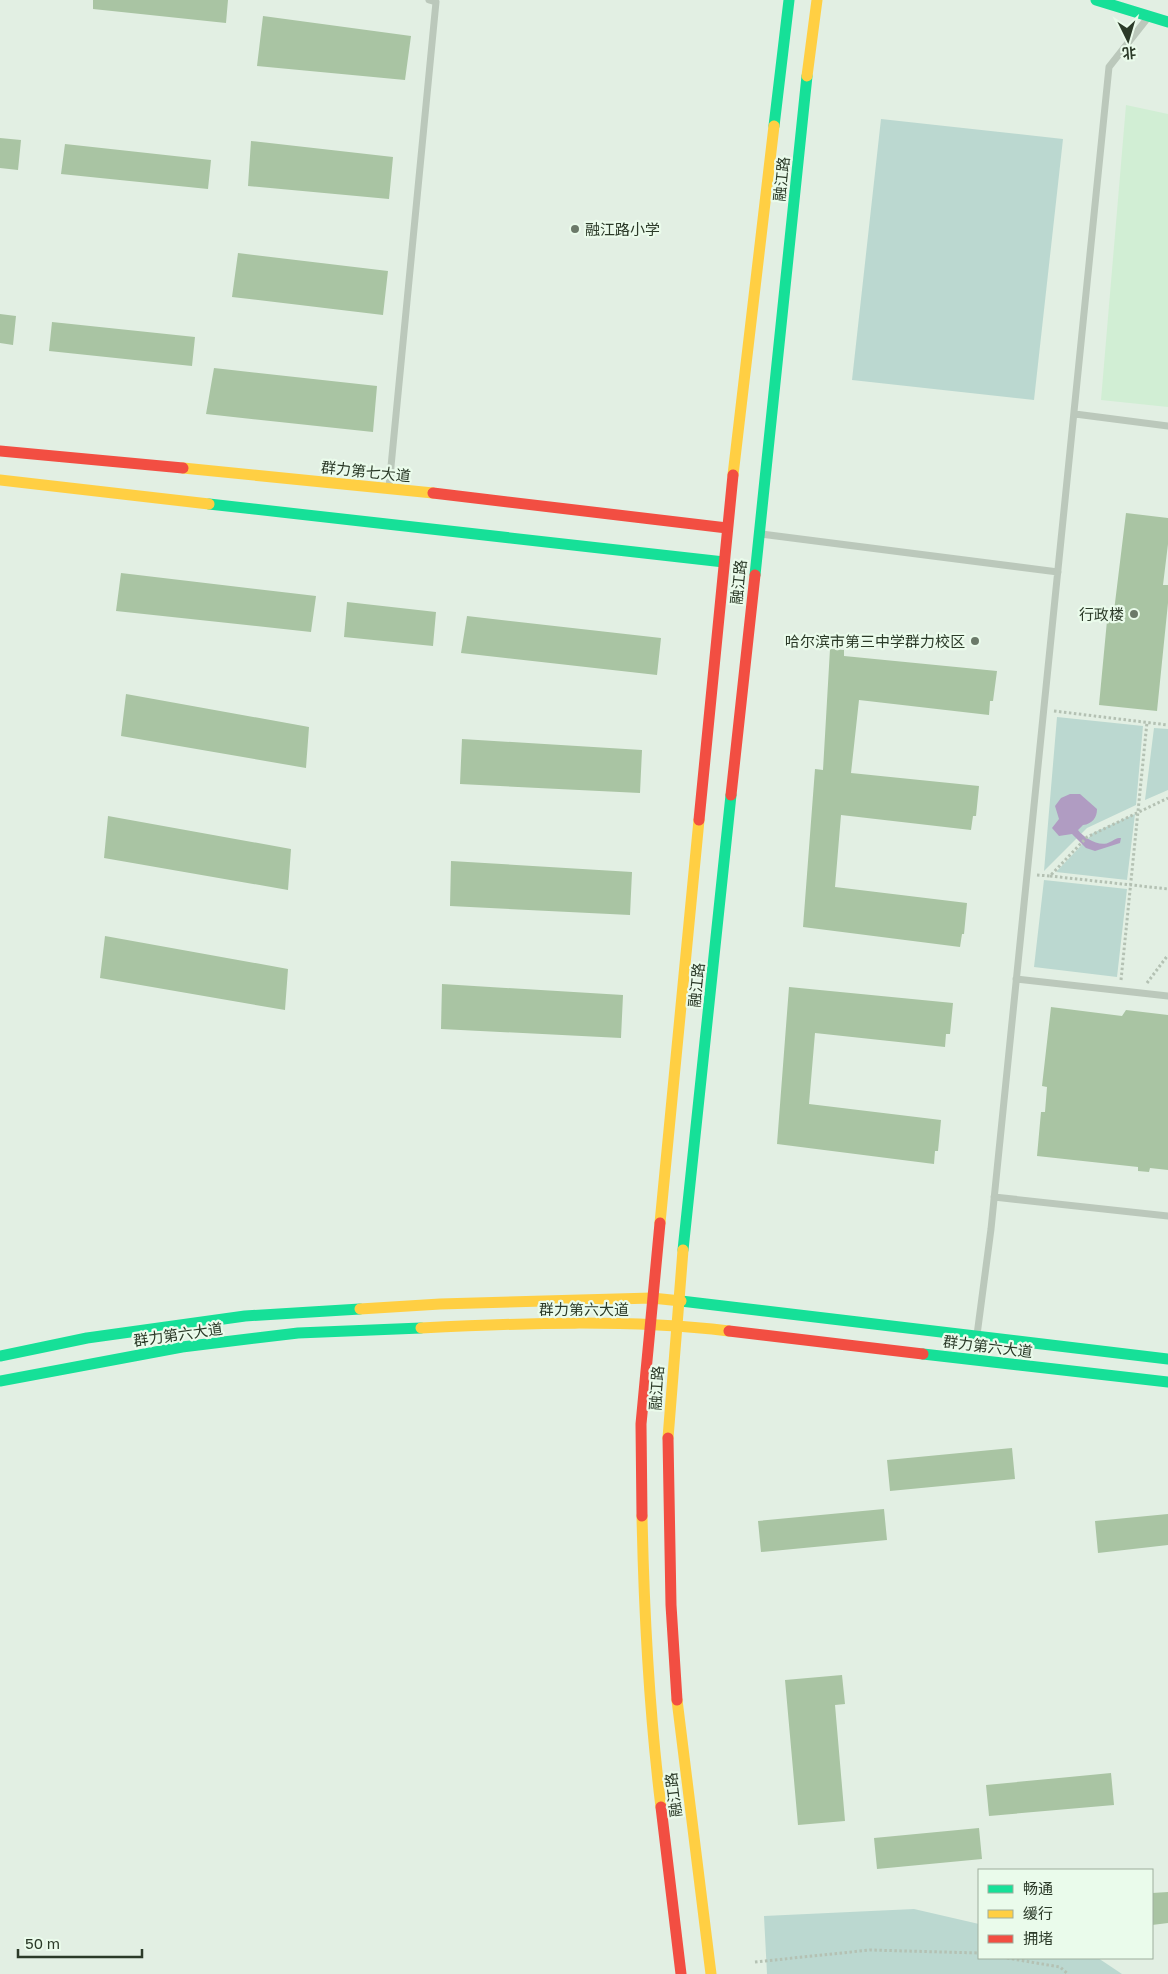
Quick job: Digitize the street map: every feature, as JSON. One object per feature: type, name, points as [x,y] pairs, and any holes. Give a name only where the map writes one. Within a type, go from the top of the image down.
[{"type":"main road","name":"融江路","points":[[680,1970],[652,1732],[644,1614],[641,1424],[727,528],[790,0]]},
{"type":"main road","name":"融江路","points":[[711,1974],[678,1715],[671,1605],[668,1436],[678,1301],[758,533],[817,0]]},
{"type":"main road","points":[[1096,0],[1168,22]]},
{"type":"main road","name":"群力第七大道","points":[[0,451],[389,488],[727,528]]},
{"type":"main road","points":[[0,480],[724,562]]},
{"type":"main road","name":"群力第六大道","points":[[0,1356],[105,1336],[255,1315],[440,1304],[652,1298],[1168,1358]]},
{"type":"main road","name":"群力第六大道","points":[[0,1381],[173,1349],[298,1334],[503,1324],[676,1325],[1168,1382]]},
{"type":"lane","points":[[389,488],[436,2],[429,0]]},
{"type":"lane","points":[[977,1335],[994,1197],[1110,67],[1149,16]]},
{"type":"lane","points":[[1075,414],[1168,426]]},
{"type":"lane","points":[[758,533],[1058,572]]},
{"type":"lane","points":[[1016,979],[1168,996]]},
{"type":"lane","points":[[994,1197],[1168,1216]]},
{"type":"path","points":[[1043,710],[1168,725]]},
{"type":"path","points":[[1120,990],[1147,722]]},
{"type":"path","points":[[1050,876],[1087,837],[1168,798]]},
{"type":"path","points":[[1026,874],[1168,889]]},
{"type":"path","points":[[1140,992],[1168,955]]},
{"type":"path","points":[[755,1962],[870,1950],[978,1953]]},
{"type":"path","points":[[1012,1959],[1060,1968],[1068,1974]]},
{"type":"shaded area","points":[[1126,105],[1168,114],[1168,407],[1101,400]]},
{"type":"shaded area","points":[[881,119],[1063,139],[1034,400],[852,380]]},
{"type":"shaded area","points":[[1057,717],[1143,726],[1136,805],[1087,828],[1044,871]]},
{"type":"shaded area","points":[[1154,728],[1168,729],[1168,790],[1145,800]]},
{"type":"shaded area","points":[[1070,794],[1080,794],[1097,809],[1093,820],[1078,830],[1081,833],[1097,843],[1106,844],[1121,838],[1120,843],[1095,851],[1086,848],[1072,834],[1059,836],[1052,828],[1059,819],[1055,806],[1061,798]]},
{"type":"shaded area","points":[[1135,814],[1127,880],[1056,872],[1093,833]]},
{"type":"shaded area","points":[[1044,880],[1127,889],[1117,977],[1034,967]]},
{"type":"shaded area","points":[[914,1909],[978,1924],[978,1959],[1100,1959],[1122,1974],[767,1974],[764,1916]]},
{"type":"building","points":[[93,0],[228,0],[226,23],[93,9]]},
{"type":"building","points":[[263,16],[411,36],[405,80],[257,66]]},
{"type":"building","points":[[0,138],[21,140],[18,170],[0,168]]},
{"type":"building","points":[[251,141],[393,157],[389,199],[248,186]]},
{"type":"building","points":[[65,144],[211,160],[208,189],[61,174]]},
{"type":"building","points":[[238,253],[388,271],[383,315],[232,297]]},
{"type":"building","points":[[0,314],[16,316],[13,345],[0,343]]},
{"type":"building","points":[[52,322],[195,337],[192,366],[49,351]]},
{"type":"building","points":[[214,368],[377,386],[373,432],[206,414]]},
{"type":"building","name":"行政楼","points":[[1126,513],[1168,518],[1168,544],[1163,585],[1168,585],[1168,603],[1157,711],[1099,705],[1108,610],[1114,611]]},
{"type":"building","points":[[121,573],[316,596],[311,632],[116,611]]},
{"type":"building","points":[[347,602],[436,612],[433,646],[344,637]]},
{"type":"building","points":[[467,616],[661,638],[657,675],[461,653]]},
{"type":"building","points":[[830,649],[844,650],[844,656],[997,671],[993,701],[990,701],[989,715],[859,700],[851,773],[979,786],[976,816],[973,816],[971,830],[841,815],[835,887],[967,903],[964,934],[962,934],[960,947],[803,927],[815,769],[823,770]]},
{"type":"building","points":[[126,694],[309,727],[306,768],[121,736]]},
{"type":"building","points":[[462,739],[642,750],[640,793],[460,784]]},
{"type":"building","points":[[108,816],[291,849],[288,890],[104,858]]},
{"type":"building","points":[[451,861],[632,872],[630,915],[450,906]]},
{"type":"building","points":[[105,936],[288,969],[285,1010],[100,978]]},
{"type":"building","points":[[442,984],[623,995],[621,1038],[441,1029]]},
{"type":"building","points":[[789,987],[953,1003],[950,1034],[946,1034],[945,1047],[815,1033],[809,1104],[941,1120],[938,1151],[935,1151],[934,1164],[777,1144]]},
{"type":"building","points":[[1051,1007],[1122,1016],[1126,1010],[1168,1015],[1168,1170],[1150,1168],[1149,1172],[1138,1171],[1138,1167],[1037,1156],[1041,1112],[1045,1112],[1047,1087],[1042,1086]]},
{"type":"building","points":[[1012,1448],[1015,1479],[890,1491],[887,1460]]},
{"type":"building","points":[[884,1509],[887,1540],[761,1552],[758,1521]]},
{"type":"building","points":[[1168,1514],[1168,1545],[1098,1553],[1095,1521]]},
{"type":"building","points":[[842,1675],[845,1704],[835,1705],[845,1821],[798,1825],[785,1680]]},
{"type":"building","points":[[1111,1773],[1114,1805],[989,1816],[986,1785]]},
{"type":"building","points":[[979,1828],[982,1859],[877,1869],[874,1838]]},
{"type":"building","points":[[1168,1892],[1168,1923],[1153,1925],[1153,1893]]},
{"type":"traffic: fast","points":[[774,126],[789,0]]},
{"type":"traffic: fast","points":[[1096,0],[1168,22]]},
{"type":"traffic: fast","points":[[755,575],[807,76]]},
{"type":"traffic: fast","points":[[209,504],[724,562]]},
{"type":"traffic: fast","points":[[683,1250],[731,795]]},
{"type":"traffic: fast","points":[[681,1301],[1168,1359]]},
{"type":"traffic: fast","points":[[0,1356],[87,1338],[245,1316],[360,1309]]},
{"type":"traffic: fast","points":[[0,1381],[182,1347],[298,1333],[421,1328]]},
{"type":"traffic: fast","points":[[923,1354],[1168,1382]]},
{"type":"traffic: slow","points":[[807,76],[817,0]]},
{"type":"traffic: slow","points":[[733,475],[774,126]]},
{"type":"traffic: slow","points":[[183,468],[433,493]]},
{"type":"traffic: slow","points":[[0,480],[209,504]]},
{"type":"traffic: slow","points":[[660,1223],[699,820]]},
{"type":"traffic: slow","points":[[668,1438],[683,1250]]},
{"type":"traffic: slow","points":[[360,1309],[440,1304],[652,1298],[681,1301]]},
{"type":"traffic: slow","points":[[421,1328],[614,1323],[729,1331]]},
{"type":"traffic: slow","points":[[642,1516],[648,1662],[661,1807]]},
{"type":"traffic: slow","points":[[677,1700],[711,1974]]},
{"type":"traffic: jam","points":[[0,451],[183,468]]},
{"type":"traffic: jam","points":[[699,820],[733,475]]},
{"type":"traffic: jam","points":[[433,493],[727,528]]},
{"type":"traffic: jam","points":[[731,795],[755,575]]},
{"type":"traffic: jam","points":[[642,1516],[641,1424],[660,1223]]},
{"type":"traffic: jam","points":[[729,1331],[923,1354]]},
{"type":"traffic: jam","points":[[668,1438],[671,1605],[677,1700]]},
{"type":"traffic: jam","points":[[661,1807],[681,1974]]},
{"type":"place","name":"融江路小学","points":[[575,229]]},
{"type":"place","name":"行政楼","points":[[1134,614]]},
{"type":"place","name":"哈尔滨市第三中学群力校区","points":[[975,641]]}]
